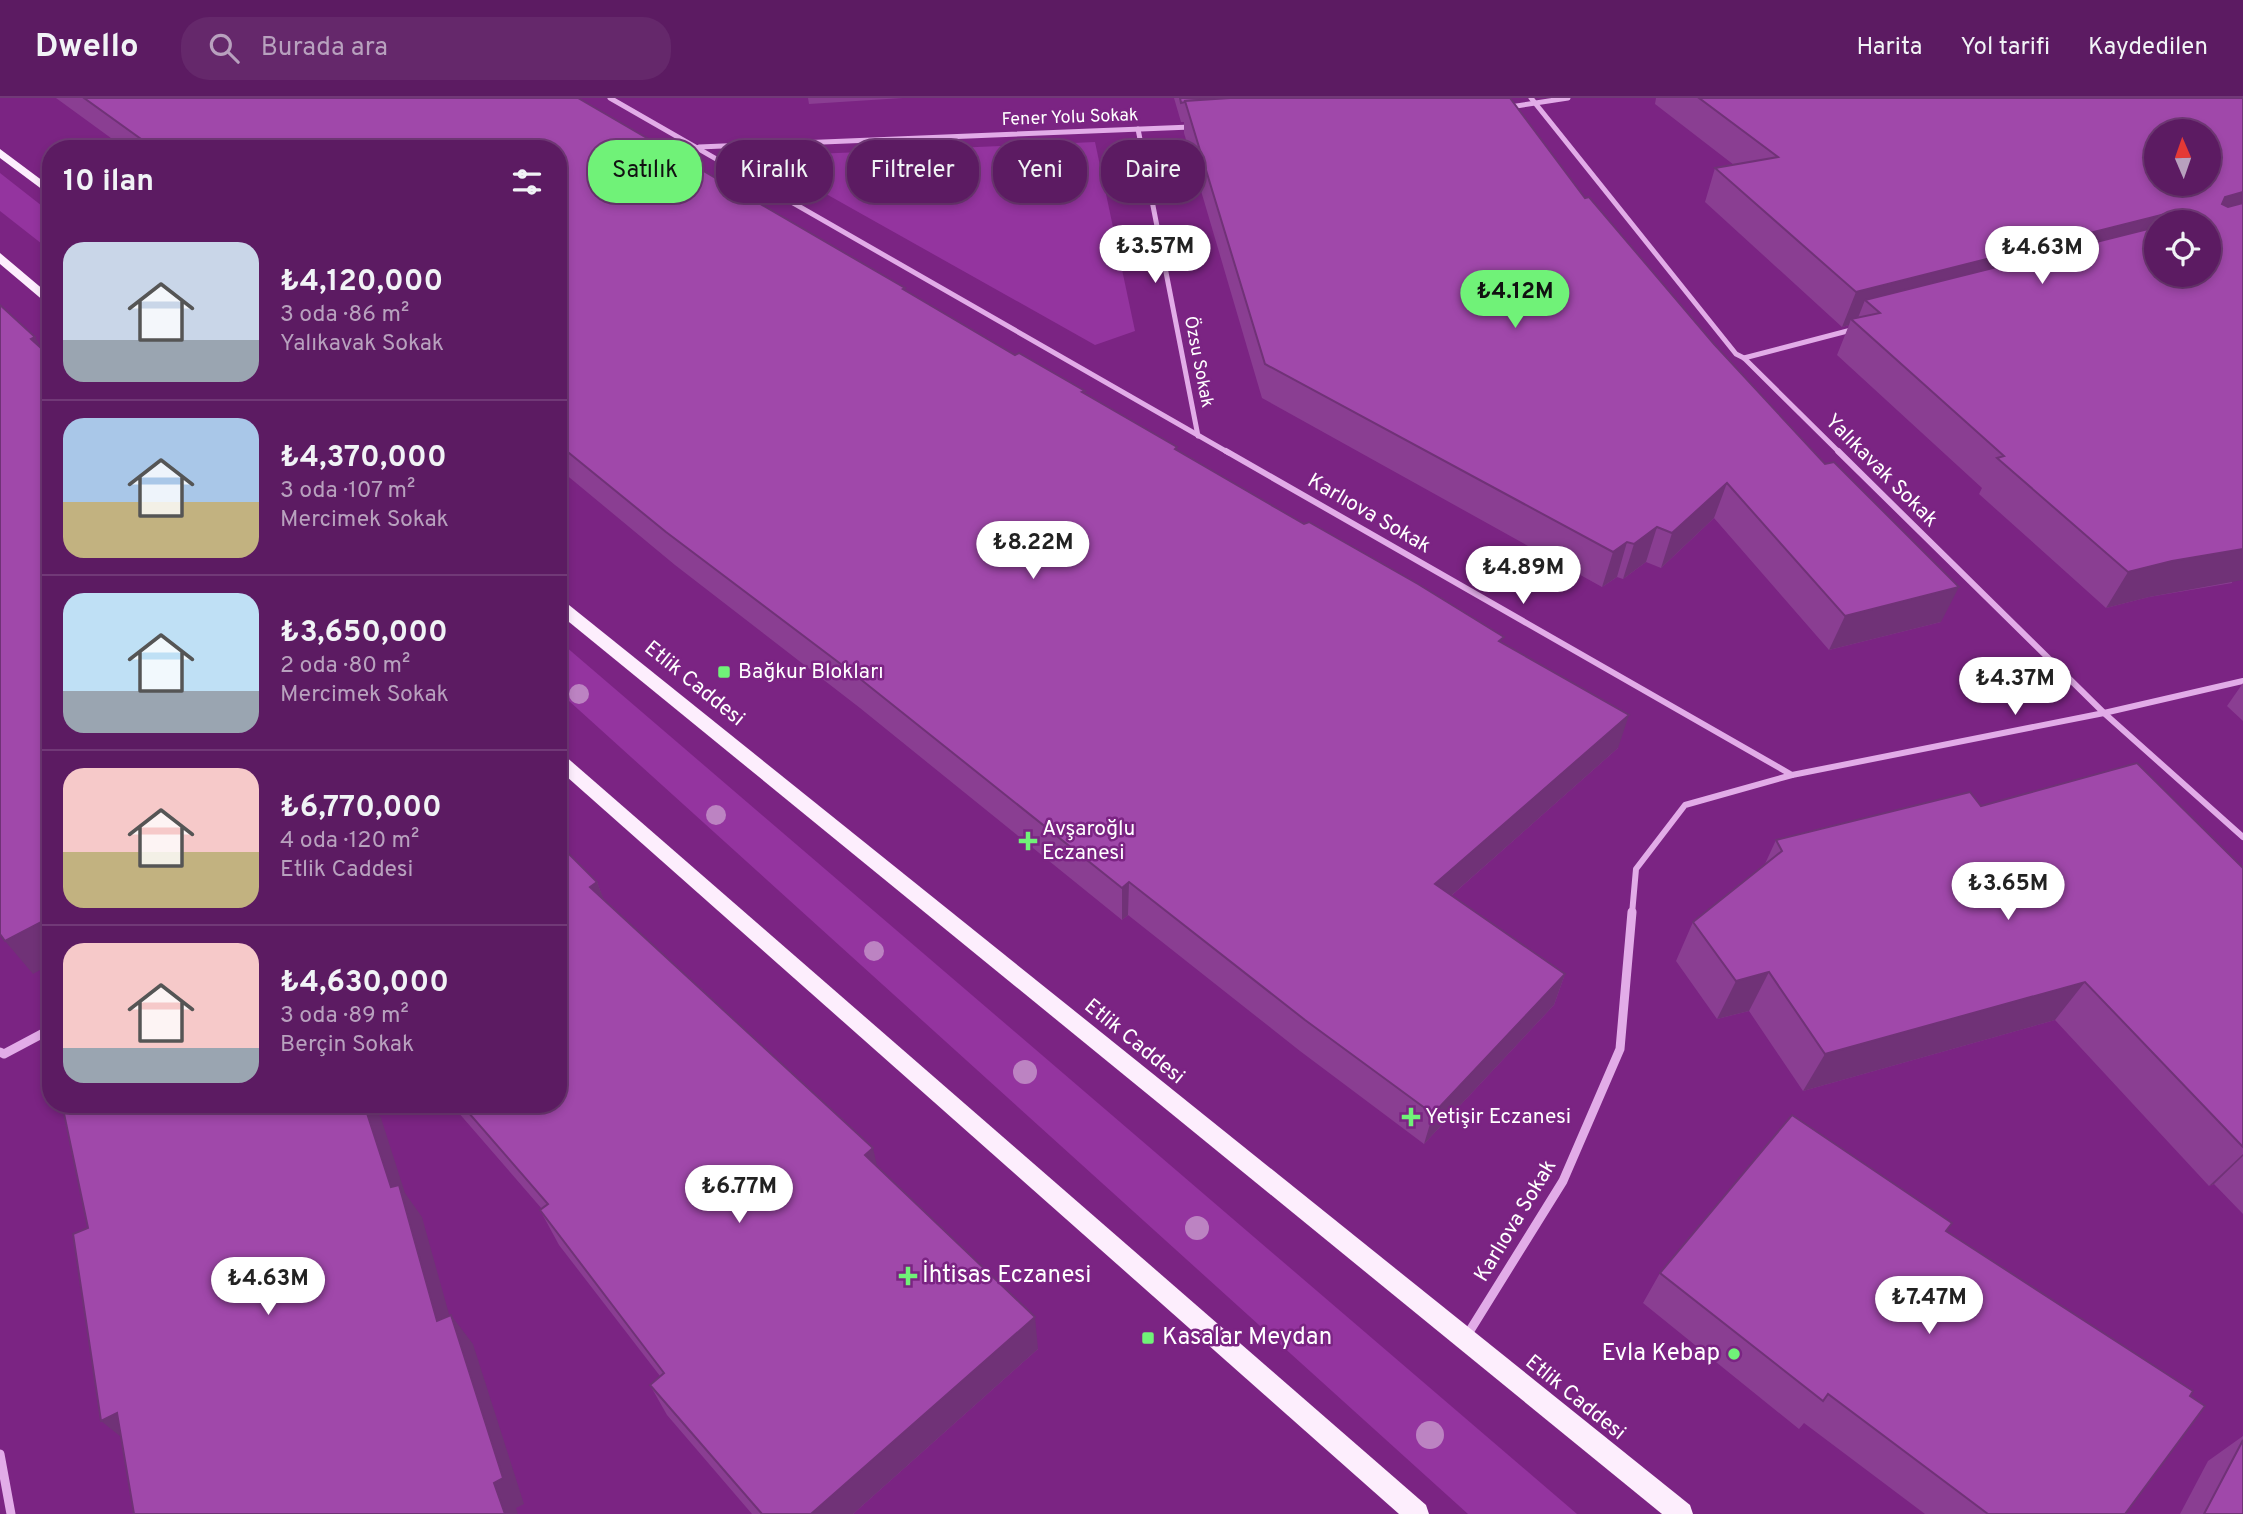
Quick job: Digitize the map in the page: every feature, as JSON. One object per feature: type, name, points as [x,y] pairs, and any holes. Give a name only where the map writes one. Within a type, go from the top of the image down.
[{"type":"main road","points":[[0,152],[42,186]]},
{"type":"main road","points":[[0,257],[42,295]]},
{"type":"main road","name":"Etlik Caddesi","points":[[567,612],[1681,1514]]},
{"type":"main road","points":[[567,768],[1417,1514]]},
{"type":"street","name":"Karlıova Sokak","points":[[610,98],[687,140]]},
{"type":"street","name":"Yalıkavak Sokak","points":[[1531,98],[1736,354],[1744,358],[2104,713],[2243,837]]},
{"type":"street","points":[[1497,109],[1568,98]]},
{"type":"street","name":"Fener Yolu Sokak","points":[[702,146],[1204,127]]},
{"type":"street","name":"Özsu Sokak","points":[[1138,129],[1198,436]]},
{"type":"street","name":"Karlıova Sokak","points":[[702,148],[1198,436],[1792,775]]},
{"type":"street","points":[[1744,358],[1864,327]]},
{"type":"street","points":[[1792,775],[2104,713],[2243,681]]},
{"type":"street","name":"Karlıova Sokak","points":[[1464,1341],[1563,1181],[1620,1049],[1636,869],[1685,805],[1792,775]]},
{"type":"street","points":[[0,1052],[4,1054],[42,1034]]},
{"type":"street","points":[[0,1454],[11,1514]]},
{"type":"shaded area","points":[[1087,142],[1095,142],[1101,170],[1101,203],[1108,203],[1135,331],[1095,345],[833,198],[833,153],[847,153],[847,203],[979,203],[979,147],[993,146],[993,203],[1087,203]]},
{"type":"shaded area","points":[[0,173],[42,206],[42,244],[0,211]]},
{"type":"shaded area","points":[[567,648],[1577,1514],[1468,1514],[567,699]]},
{"type":"building","points":[[84,98],[578,98],[650,140],[588,140],[588,203],[702,203],[702,170],[716,178],[716,203],[759,203],[1015,355],[1019,353],[1085,391],[1082,392],[1304,524],[1309,522],[1418,584],[1504,637],[1499,641],[1629,715],[1435,884],[1565,974],[1433,1114],[1305,1020],[1129,882],[1122,888],[854,674],[666,532],[567,451],[567,140],[142,140]]},
{"type":"building","points":[[1180,98],[1230,98],[1181,103]]},
{"type":"building","points":[[1230,98],[1510,98],[1585,198],[1589,197],[1714,344],[1825,464],[1834,462],[1959,587],[1845,616],[1727,483],[1672,533],[1657,527],[1634,544],[1627,542],[1613,552],[1265,364],[1205,167],[1205,140],[1197,140],[1185,101]]},
{"type":"building","points":[[1699,98],[2243,98],[2243,192],[2225,197],[2222,204],[2228,207],[2243,203],[2243,549],[2172,561],[2128,572],[1997,458],[2004,456],[1851,319],[1880,313],[1865,300],[2144,230],[2144,287],[2221,287],[2221,210],[2144,210],[2144,219],[1856,292],[1715,168],[1778,157]]},
{"type":"building","points":[[0,305],[35,337],[31,339],[42,349],[42,922],[5,941],[0,934]]},
{"type":"building","points":[[2137,763],[2243,868],[2243,1147],[2085,982],[1825,1054],[1769,972],[1736,981],[1693,922],[1782,851],[1776,840],[1970,792],[1981,806]]},
{"type":"building","points":[[567,852],[597,882],[590,887],[873,1148],[865,1155],[1035,1317],[811,1514],[762,1514],[650,1385],[664,1373],[540,1210],[548,1204],[469,1113],[567,1113]]},
{"type":"building","points":[[64,1113],[367,1113],[391,1187],[399,1185],[437,1321],[451,1315],[503,1478],[494,1483],[505,1514],[134,1514],[117,1413],[101,1421],[73,1234],[88,1228]]},
{"type":"building","points":[[1792,1115],[1952,1223],[1946,1231],[2193,1391],[2190,1396],[2205,1406],[2125,1514],[1988,1514],[1828,1394],[1823,1401],[1660,1273]]},
{"type":"building","points":[[2243,1440],[2243,1514],[2204,1514]]},
{"type":"place","name":"Bağkur Blokları","points":[[724,672]]},
{"type":"place","name":"Avşaroğlu Eczanesi","points":[[1028,841]]},
{"type":"place","name":"Yetişir Eczanesi","points":[[1411,1117]]},
{"type":"place","name":"İhtisas Eczanesi","points":[[908,1276]]},
{"type":"place","name":"Kasalar Meydan","points":[[1148,1338]]},
{"type":"place","name":"Evla Kebap","points":[[1734,1354]]}]
